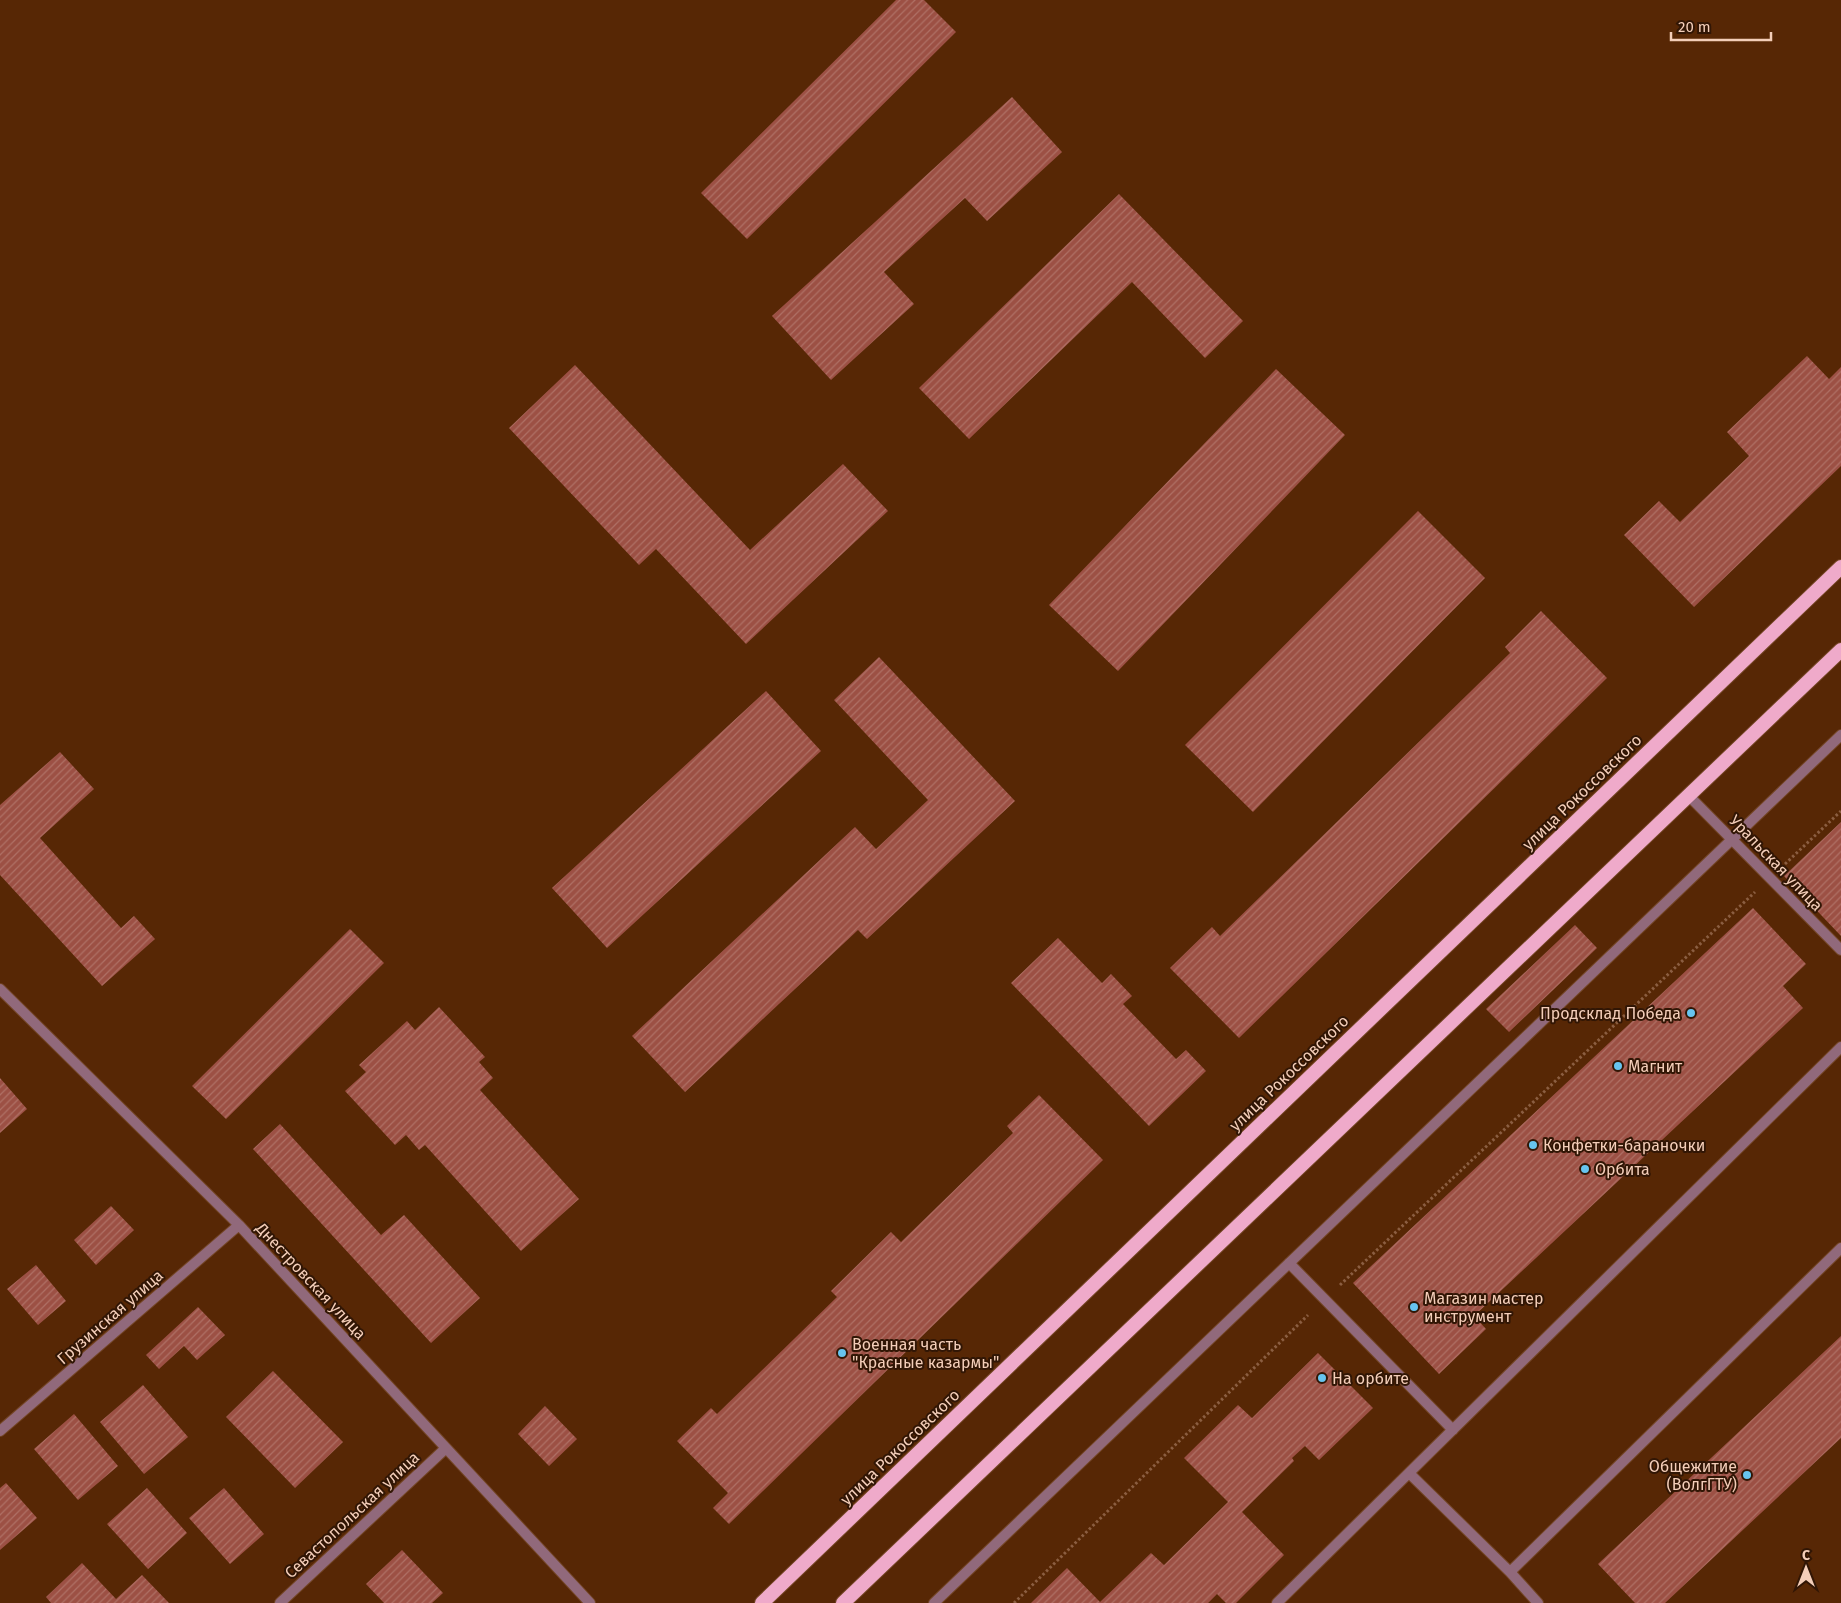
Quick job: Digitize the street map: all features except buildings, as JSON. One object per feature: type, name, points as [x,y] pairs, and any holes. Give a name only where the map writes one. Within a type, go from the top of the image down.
[{"type":"highway","name":"улица Рокоссовского","points":[[762,1603],[1841,568]]},
{"type":"highway","points":[[843,1603],[1841,650]]},
{"type":"street","points":[[934,1603],[1841,735]]},
{"type":"street","name":"Уральская улица","points":[[1689,796],[1841,950]]},
{"type":"street","name":"Днестровская улица","points":[[1,993],[239,1225],[590,1603]]},
{"type":"street","points":[[1277,1603],[1841,1047]]},
{"type":"street","name":"Грузинская улица","points":[[0,1431],[239,1225]]},
{"type":"street","points":[[1510,1572],[1839,1254]]},
{"type":"street","points":[[1289,1263],[1453,1430]]},
{"type":"street","name":"Севастопольская улица","points":[[280,1603],[445,1449]]},
{"type":"street","points":[[1409,1473],[1510,1572],[1538,1603]]},
{"type":"path","points":[[1014,1603],[1325,1299],[1841,811]]},
{"type":"place","name":"Продсклад Победа","points":[[1691,1013]]},
{"type":"place","name":"Магнит","points":[[1618,1066]]},
{"type":"place","name":"Конфетки-бараночки","points":[[1533,1145]]},
{"type":"place","name":"Орбита","points":[[1585,1169]]},
{"type":"place","name":"Магазин мастер инструмент","points":[[1414,1307]]},
{"type":"place","name":"Военная часть \"Красные казармы\"","points":[[842,1353]]},
{"type":"place","name":"На орбите","points":[[1322,1378]]},
{"type":"place","name":"Общежитие (ВолгГТУ)","points":[[1747,1475]]}]
